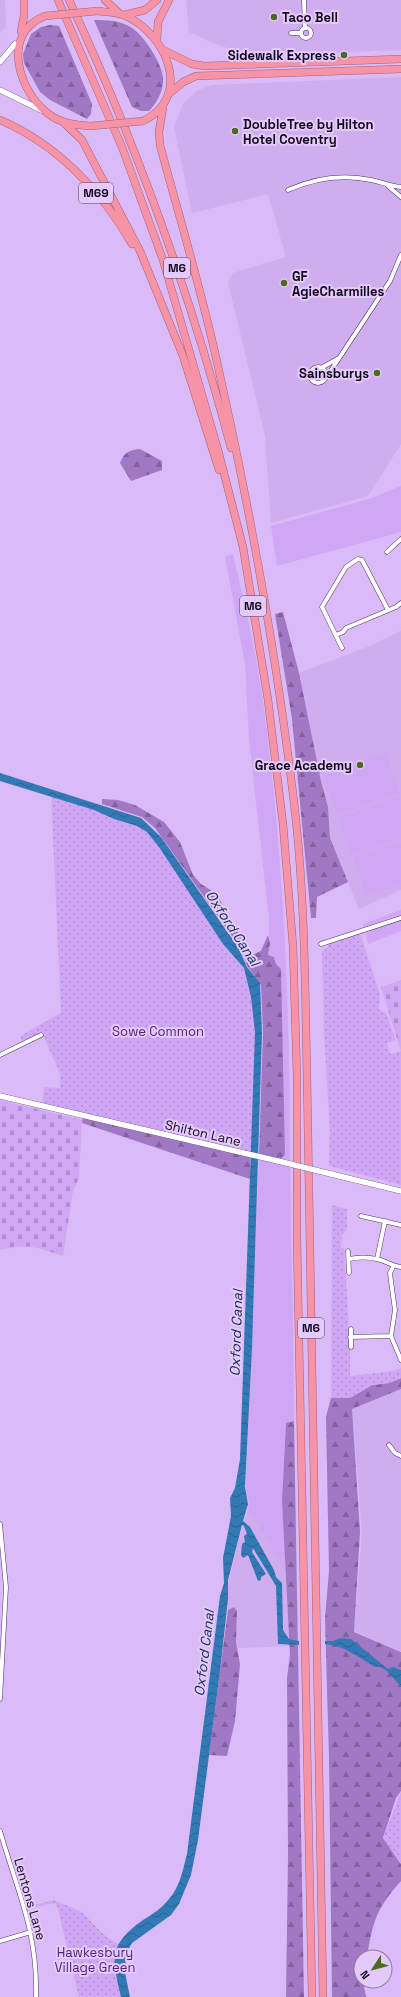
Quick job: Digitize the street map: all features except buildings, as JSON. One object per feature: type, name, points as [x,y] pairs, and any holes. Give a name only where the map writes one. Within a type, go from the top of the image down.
[{"type":"highway","points":[[21,33],[24,16],[24,0]]},
{"type":"highway","name":"M6","points":[[58,0],[109,115],[164,260],[218,450],[243,547],[269,708],[283,824],[293,946],[297,1077],[297,1239],[312,1997]]},
{"type":"highway","name":"M6","points":[[69,0],[132,142],[174,257],[231,446],[256,546],[281,698],[295,815],[304,945],[324,1997]]},
{"type":"highway","points":[[105,0],[122,14],[148,31],[157,40],[163,50],[171,74],[170,93]]},
{"type":"highway","points":[[157,0],[145,10],[122,14],[97,11],[45,16],[32,22],[21,33],[15,44],[14,64],[19,78],[30,97],[47,113],[62,121],[82,140],[122,214],[183,356],[243,547]]},
{"type":"highway","points":[[157,40],[158,22],[170,0]]},
{"type":"highway","points":[[163,50],[192,64],[204,66],[401,59]]},
{"type":"highway","points":[[62,121],[91,126],[143,121],[153,116],[163,106],[170,93],[187,80],[196,76],[401,68]]},
{"type":"highway","points":[[163,106],[159,132],[160,145],[190,252],[219,369],[256,546]]},
{"type":"highway","name":"M69","points":[[0,120],[46,146],[93,189],[124,230],[158,296]]},
{"type":"street","points":[[301,33],[305,28],[304,0]]},
{"type":"street","points":[[291,33],[301,33],[303,37],[309,37],[310,30],[305,28]]},
{"type":"street","points":[[0,62],[15,44]]},
{"type":"street","points":[[0,90],[47,113]]},
{"type":"street","points":[[288,190],[304,183],[335,177],[371,180],[388,186],[401,187]]},
{"type":"street","points":[[388,186],[401,195]]},
{"type":"street","points":[[340,358],[320,368],[316,368],[311,372],[312,380],[320,383],[326,378],[340,358],[390,281],[401,255]]},
{"type":"street","points":[[320,368],[325,371],[326,378]]},
{"type":"street","points":[[388,552],[401,540]]},
{"type":"street","points":[[342,648],[322,606],[346,567],[358,559],[362,560],[388,610]]},
{"type":"street","points":[[336,635],[346,628],[401,603]]},
{"type":"street","points":[[321,944],[401,918]]},
{"type":"street","points":[[0,1055],[41,1035]]},
{"type":"street","name":"Shilton Lane","points":[[0,1096],[401,1191]]},
{"type":"street","points":[[361,1216],[401,1225]]},
{"type":"street","points":[[377,1259],[385,1221]]},
{"type":"street","points":[[348,1251],[350,1273]]},
{"type":"street","points":[[349,1259],[358,1257],[377,1259],[393,1267],[401,1267]]},
{"type":"street","points":[[393,1267],[390,1273],[390,1281],[395,1310],[391,1336],[401,1360]]},
{"type":"street","points":[[395,1310],[401,1311]]},
{"type":"street","points":[[351,1329],[351,1347]]},
{"type":"street","points":[[350,1337],[391,1336]]},
{"type":"street","points":[[389,1445],[395,1453],[401,1456]]},
{"type":"street","points":[[0,1524],[6,1587],[0,1699]]},
{"type":"street","name":"Lentons Lane","points":[[0,1830],[31,1932],[36,1959],[36,1997]]},
{"type":"street","points":[[0,1941],[31,1932]]},
{"type":"shaded area","points":[[0,0],[5,0],[6,27],[0,33]]},
{"type":"shaded area","points":[[186,0],[401,0],[401,50],[302,54],[264,53],[223,47],[189,32]]},
{"type":"shaded area","points":[[401,77],[401,444],[368,496],[271,523],[265,436],[228,282],[233,273],[286,257],[268,194],[192,213],[174,127],[183,104],[196,91],[212,85]]},
{"type":"shaded area","name":"Grace Academy","points":[[401,631],[401,890],[359,909],[330,838],[328,807],[321,781],[299,673],[370,646]]},
{"type":"shaded area","points":[[401,1389],[401,1651],[354,1631],[362,1532],[352,1409]]},
{"type":"shaded area","points":[[248,1510],[286,1572],[290,1646],[238,1648],[236,1642],[237,1611],[234,1607],[228,1610],[228,1585],[239,1539]]},
{"type":"green space","points":[[94,20],[113,21],[127,25],[142,37],[152,50],[162,72],[163,83],[155,104],[149,111],[141,111],[132,107]]},
{"type":"green space","points":[[50,25],[59,26],[92,104],[91,114],[87,119],[50,100],[40,92],[24,63],[23,54],[31,34],[41,27]]},
{"type":"green space","points":[[140,449],[162,461],[162,470],[131,481],[120,463],[127,453],[132,450]]},
{"type":"green space","points":[[401,486],[401,532],[277,566],[271,526],[369,499]]},
{"type":"green space","points":[[233,554],[254,651],[264,709],[271,766],[281,879],[287,992],[294,1421],[286,1423],[282,1501],[286,1572],[248,1510],[249,1504],[246,1488],[259,1156],[268,1159],[276,964],[274,957],[268,955],[269,919],[249,739],[245,664],[225,557]]},
{"type":"green space","points":[[283,612],[299,673],[321,781],[328,807],[330,838],[348,882],[317,897],[316,918],[311,918],[292,719],[275,614]]},
{"type":"green space","points":[[386,753],[400,793],[337,815],[324,775]]},
{"type":"green space","name":"Sowe Common","points":[[51,793],[145,825],[241,958],[257,999],[254,1155],[42,1106],[44,1087],[60,1088],[60,1074],[44,1037],[25,1046],[20,1036],[61,1013]]},
{"type":"green space","points":[[400,796],[401,839],[352,856],[338,818]]},
{"type":"green space","points":[[102,799],[118,800],[135,805],[164,822],[180,842],[193,875],[201,884],[217,894],[252,955],[261,951],[268,935],[270,943],[268,955],[274,957],[276,964],[281,969],[285,1155],[278,1161],[259,1155],[263,1033],[261,985],[248,967],[239,946],[155,828],[142,817],[102,804]]},
{"type":"green space","points":[[401,841],[401,884],[367,896],[353,858]]},
{"type":"green space","points":[[401,910],[401,915],[363,927],[363,924]]},
{"type":"green space","points":[[401,921],[401,931],[368,944],[366,935],[370,931]]},
{"type":"green space","points":[[360,935],[362,939],[380,994],[379,1009],[386,1013],[396,1040],[387,1043],[390,1054],[401,1051],[401,1185],[329,1166],[330,1131],[324,1034],[322,950],[327,948],[329,944]]},
{"type":"green space","points":[[401,980],[401,1051],[381,987]]},
{"type":"green space","points":[[0,1100],[82,1120],[79,1178],[73,1191],[63,1256],[46,1250],[26,1246],[0,1250]]},
{"type":"green space","points":[[83,1116],[250,1154],[250,1179],[82,1123]]},
{"type":"green space","points":[[332,1205],[347,1209],[347,1230],[342,1235],[341,1248],[344,1248],[350,1346],[350,1376],[394,1371],[401,1368],[401,1378],[389,1383],[372,1385],[350,1398],[331,1398]]},
{"type":"green space","points":[[401,1378],[401,1389],[352,1409],[360,1532],[354,1632],[401,1652],[401,1791],[396,1798],[383,1838],[401,1864],[401,1881],[386,1900],[377,1916],[371,1934],[368,1949],[353,1949],[353,1989],[364,1989],[366,1997],[332,1997],[329,1759],[325,1618],[329,1571],[326,1417],[331,1398],[350,1398],[372,1385],[389,1383]]},
{"type":"green space","points":[[294,1421],[304,1997],[286,1997],[288,1856],[287,1678],[290,1655],[282,1501],[286,1423]]},
{"type":"green space","points":[[234,1607],[237,1611],[236,1642],[240,1664],[235,1721],[227,1756],[209,1755],[228,1610]]},
{"type":"green space","points":[[401,1792],[401,1864],[383,1838]]},
{"type":"green space","name":"Hawkesbury Village Green","points":[[54,1900],[82,1912],[103,1934],[123,1947],[126,1997],[79,1997],[58,1909],[55,1903],[30,1908],[29,1906]]},
{"type":"water","points":[[0,773],[141,818],[161,837],[238,947],[247,967],[260,983],[262,1033],[252,1348],[245,1487],[248,1504],[243,1521],[250,1527],[274,1570],[276,1577],[282,1583],[283,1630],[289,1639],[299,1641],[299,1645],[278,1644],[276,1586],[253,1548],[252,1552],[266,1574],[261,1577],[261,1580],[258,1581],[248,1555],[243,1558],[241,1555],[242,1544],[245,1542],[244,1536],[247,1534],[244,1526],[242,1525],[228,1580],[228,1599],[220,1671],[198,1840],[191,1875],[179,1904],[171,1915],[132,1943],[126,1953],[125,1973],[130,1997],[121,1997],[118,1984],[115,1962],[118,1945],[132,1929],[160,1908],[173,1894],[181,1878],[187,1854],[220,1596],[224,1583],[223,1558],[231,1516],[230,1498],[235,1488],[240,1459],[255,1032],[251,997],[244,968],[223,944],[159,847],[147,832],[137,826],[114,819],[94,810],[0,781]]},
{"type":"water","points":[[340,1638],[351,1639],[388,1669],[393,1667],[401,1670],[401,1687],[387,1671],[379,1666],[375,1667],[345,1649],[325,1644],[325,1641],[333,1641]]},
{"type":"place","name":"Taco Bell","points":[[274,17]]},
{"type":"place","name":"Sidewalk Express","points":[[344,55]]},
{"type":"place","name":"DoubleTree by Hilton Hotel Coventry","points":[[235,131]]},
{"type":"place","name":"GF AgieCharmilles","points":[[284,283]]},
{"type":"place","name":"Sainsburys","points":[[377,373]]},
{"type":"place","name":"Grace Academy","points":[[360,765]]},
{"type":"water label","name":"Oxford Canal","points":[[233,928]]},
{"type":"water label","name":"Oxford Canal","points":[[236,1333]]},
{"type":"water label","name":"Oxford Canal","points":[[204,1653]]}]
